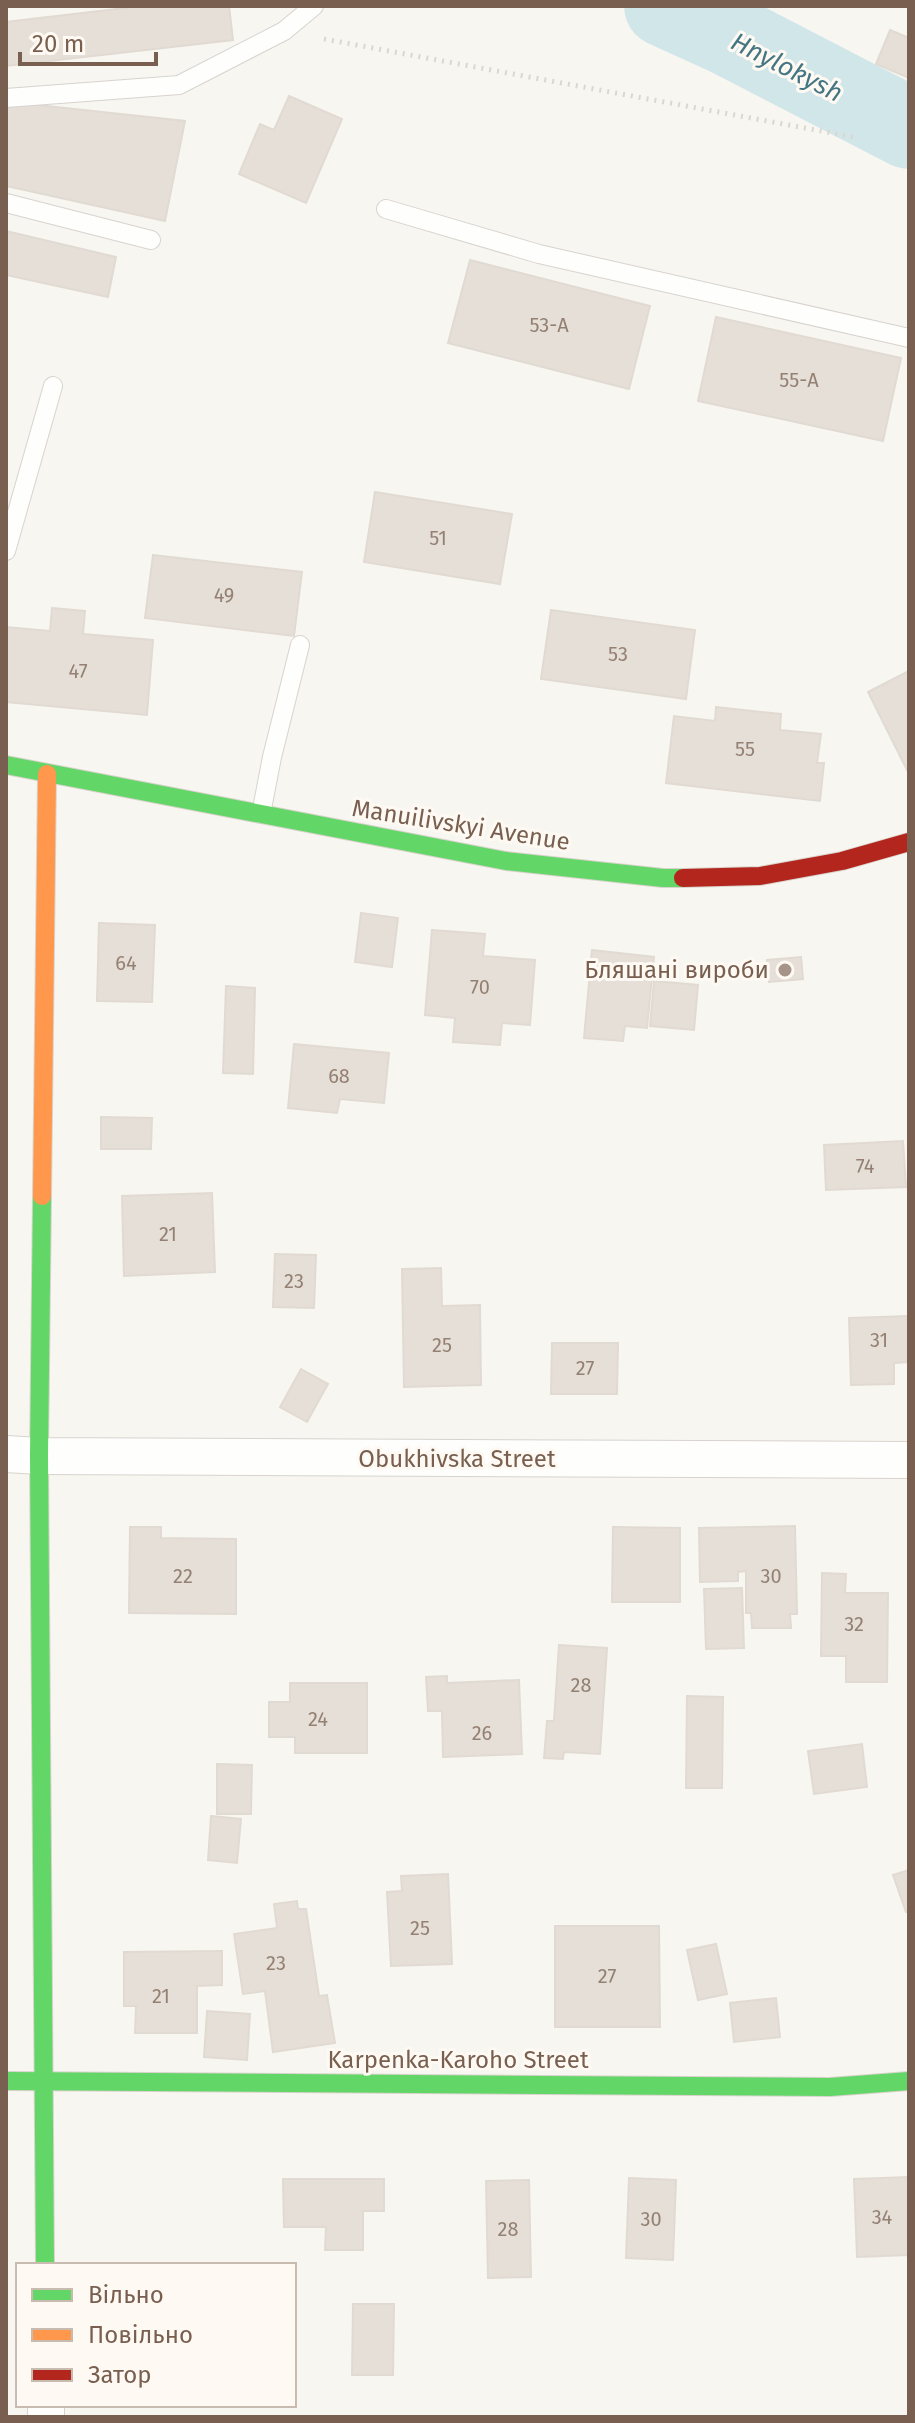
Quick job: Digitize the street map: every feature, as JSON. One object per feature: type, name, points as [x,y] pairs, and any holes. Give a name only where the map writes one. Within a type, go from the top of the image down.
[{"type":"street","name":"Manuilivskyi Avenue","points":[[6,765],[506,861],[663,878],[760,876],[842,861],[909,842]]},
{"type":"street","points":[[45,2263],[43,2080],[23,1455],[47,774]]},
{"type":"street","name":"Obukhivska Street","points":[[23,1455],[909,1460]]},
{"type":"street","name":"Karpenka-Karoho Street","points":[[6,2081],[814,2087],[909,2081]]},
{"type":"lane","points":[[6,98],[179,85],[284,31],[314,6]]},
{"type":"lane","points":[[6,203],[151,240]]},
{"type":"lane","points":[[386,209],[539,254],[909,338]]},
{"type":"lane","points":[[6,551],[53,386]]},
{"type":"lane","points":[[261,814],[300,645]]},
{"type":"path","points":[[284,31],[859,138]]},
{"type":"building","points":[[142,6],[229,6],[233,40],[6,66],[6,22]]},
{"type":"building","points":[[890,30],[909,38],[909,78],[876,64]]},
{"type":"building","points":[[289,96],[342,119],[306,203],[239,174],[260,124],[274,130]]},
{"type":"building","points":[[9,102],[185,121],[165,221],[6,186],[6,113]]},
{"type":"building","points":[[6,231],[116,257],[108,297],[6,275]]},
{"type":"building","points":[[470,260],[650,306],[629,389],[448,343]]},
{"type":"building","points":[[716,317],[901,358],[883,441],[698,401]]},
{"type":"building","points":[[375,492],[512,514],[500,584],[364,562]]},
{"type":"building","points":[[153,555],[302,572],[294,636],[145,618]]},
{"type":"building","points":[[52,608],[85,611],[83,634],[153,640],[147,715],[6,702],[6,627],[50,631]]},
{"type":"building","points":[[551,610],[695,630],[686,699],[541,679]]},
{"type":"building","points":[[909,671],[909,774],[868,692]]},
{"type":"building","points":[[716,707],[781,714],[780,730],[821,734],[817,763],[824,763],[820,801],[666,783],[674,716],[715,721]]},
{"type":"building","points":[[361,913],[398,918],[392,967],[355,962]]},
{"type":"building","points":[[99,923],[155,925],[152,1002],[97,1001]]},
{"type":"building","points":[[432,930],[485,934],[483,956],[535,960],[530,1025],[502,1023],[500,1045],[453,1042],[455,1018],[425,1015]]},
{"type":"building","points":[[592,950],[654,957],[647,1028],[625,1026],[623,1041],[584,1038]]},
{"type":"building","name":"Бляшані вироби","points":[[801,957],[803,979],[769,982],[767,960]]},
{"type":"building","points":[[654,981],[698,985],[694,1030],[650,1026]]},
{"type":"building","points":[[226,986],[255,988],[253,1074],[223,1073]]},
{"type":"building","points":[[294,1044],[389,1053],[384,1103],[340,1099],[337,1113],[288,1108]]},
{"type":"building","points":[[101,1117],[152,1118],[151,1149],[101,1149]]},
{"type":"building","points":[[903,1141],[906,1187],[826,1190],[824,1145]]},
{"type":"building","points":[[212,1193],[215,1272],[124,1276],[122,1196]]},
{"type":"building","points":[[275,1254],[316,1255],[314,1308],[273,1307]]},
{"type":"building","points":[[441,1268],[442,1306],[480,1305],[481,1385],[404,1387],[402,1269]]},
{"type":"building","points":[[909,1316],[909,1362],[894,1363],[894,1384],[851,1385],[849,1318]]},
{"type":"building","points":[[552,1343],[618,1343],[617,1394],[551,1394]]},
{"type":"building","points":[[301,1369],[328,1384],[307,1422],[280,1407]]},
{"type":"building","points":[[795,1526],[797,1614],[790,1614],[791,1628],[752,1628],[751,1613],[746,1613],[746,1571],[738,1572],[738,1581],[700,1582],[699,1528]]},
{"type":"building","points":[[130,1527],[161,1527],[161,1538],[236,1539],[236,1614],[129,1613]]},
{"type":"building","points":[[613,1527],[680,1528],[680,1602],[612,1602]]},
{"type":"building","points":[[822,1573],[846,1574],[845,1593],[888,1593],[887,1682],[846,1682],[846,1656],[821,1656]]},
{"type":"building","points":[[742,1588],[744,1648],[706,1649],[704,1589]]},
{"type":"building","points":[[559,1645],[607,1648],[600,1754],[564,1752],[563,1759],[544,1758],[547,1721],[554,1721]]},
{"type":"building","points":[[447,1676],[447,1683],[519,1680],[522,1754],[443,1757],[442,1711],[428,1711],[426,1677]]},
{"type":"building","points":[[290,1683],[367,1683],[367,1753],[295,1753],[295,1737],[269,1737],[269,1702],[290,1702]]},
{"type":"building","points":[[687,1696],[723,1697],[722,1788],[686,1788]]},
{"type":"building","points":[[862,1744],[867,1787],[814,1794],[808,1751]]},
{"type":"building","points":[[217,1764],[252,1765],[251,1814],[217,1814]]},
{"type":"building","points":[[211,1816],[241,1819],[237,1863],[208,1860]]},
{"type":"building","points":[[909,1870],[909,1911],[906,1912],[893,1875]]},
{"type":"building","points":[[448,1874],[452,1964],[391,1966],[387,1892],[402,1891],[401,1876]]},
{"type":"building","points":[[297,1901],[298,1909],[306,1909],[319,1996],[327,1995],[335,2043],[273,2052],[265,1991],[243,1994],[234,1934],[277,1928],[274,1904]]},
{"type":"building","points":[[555,1926],[659,1926],[660,2027],[555,2027]]},
{"type":"building","points":[[716,1944],[727,1994],[698,2000],[687,1950]]},
{"type":"building","points":[[222,1951],[222,1985],[197,1986],[197,2033],[135,2033],[136,2006],[124,2006],[124,1952]]},
{"type":"building","points":[[776,1998],[780,2037],[734,2042],[730,2003]]},
{"type":"building","points":[[207,2011],[250,2014],[247,2060],[204,2057]]},
{"type":"building","points":[[909,2177],[909,2255],[857,2257],[854,2179]]},
{"type":"building","points":[[629,2178],[676,2180],[673,2260],[626,2258]]},
{"type":"building","points":[[283,2179],[384,2179],[384,2211],[363,2211],[363,2250],[325,2250],[326,2227],[284,2227]]},
{"type":"building","points":[[529,2180],[531,2277],[488,2278],[486,2181]]},
{"type":"building","points":[[353,2304],[394,2304],[393,2375],[352,2375]]},
{"type":"waterway","name":"Hnylokysh","points":[[665,6],[731,36],[909,128]]},
{"type":"traffic: fast","points":[[6,765],[506,861],[683,878]]},
{"type":"traffic: fast","points":[[42,1196],[39,1456],[45,2263]]},
{"type":"traffic: fast","points":[[6,2081],[830,2087],[909,2081]]},
{"type":"traffic: slow","points":[[42,1196],[47,774]]},
{"type":"traffic: jam","points":[[683,878],[760,876],[842,861],[909,842]]},
{"type":"place","name":"Бляшані вироби","points":[[785,970]]}]
